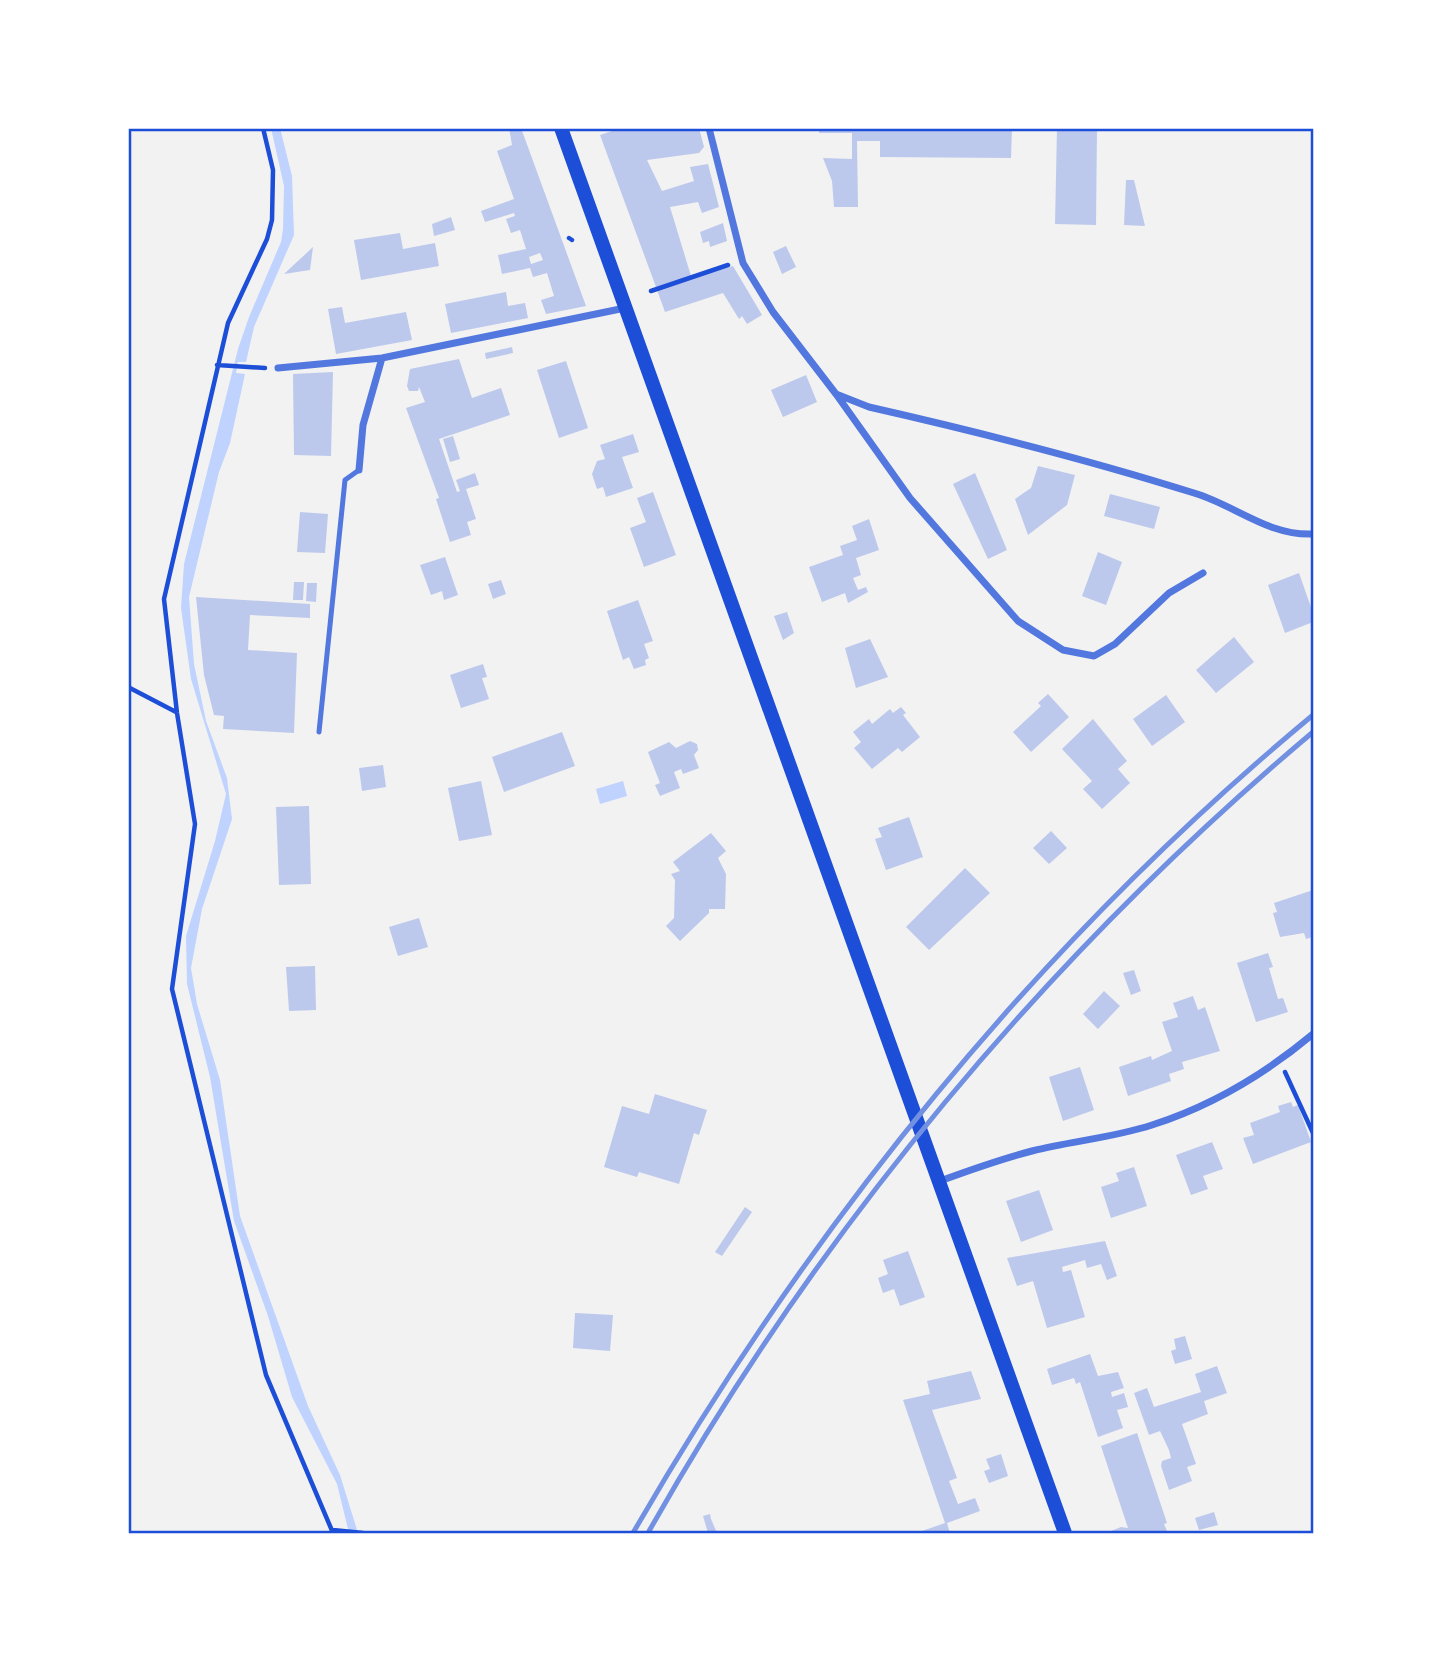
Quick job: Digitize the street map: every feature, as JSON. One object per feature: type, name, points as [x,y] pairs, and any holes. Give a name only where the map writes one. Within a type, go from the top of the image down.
[{"type":"main road","points":[[561,128],[1065,1533]]},
{"type":"street","points":[[709,128],[742,260],[773,312],[910,498],[1018,621],[1063,650],[1094,656],[1115,645],[1169,593],[1203,573]]},
{"type":"street","points":[[278,369],[382,358],[626,308]]},
{"type":"street","points":[[359,470],[363,425],[382,358]]},
{"type":"street","points":[[836,394],[869,407],[1073,455],[1200,495],[1276,530],[1313,534]]},
{"type":"street","points":[[940,1181],[1031,1151],[1098,1140],[1152,1125],[1204,1104],[1280,1061],[1313,1034]]},
{"type":"lane","points":[[319,732],[345,480],[359,470]]},
{"type":"path","points":[[263,128],[273,170],[272,220],[267,239],[228,323],[164,599],[177,713],[195,824],[172,989],[266,1374],[332,1532],[361,1533]]},
{"type":"path","points":[[651,291],[742,260]]},
{"type":"path","points":[[217,365],[247,368]]},
{"type":"path","points":[[128,687],[177,713]]},
{"type":"path","points":[[1280,1061],[1313,1133]]},
{"type":"water","points":[[271,128],[280,128],[292,176],[294,235],[254,327],[246,362],[238,362],[236,373],[245,374],[230,443],[219,472],[189,597],[194,664],[206,721],[227,778],[232,819],[202,909],[191,968],[197,1004],[220,1080],[240,1216],[308,1406],[340,1475],[358,1533],[349,1533],[337,1484],[292,1397],[268,1316],[234,1221],[210,1077],[187,984],[186,936],[215,841],[226,794],[191,679],[181,608],[184,564],[238,349],[281,242],[284,186]]},
{"type":"water","points":[[623,781],[627,796],[600,804],[596,789]]},
{"type":"building","points":[[509,128],[521,128],[586,306],[546,314],[541,300],[554,296],[547,273],[533,277],[530,268],[502,274],[498,255],[526,249],[520,230],[511,233],[506,219],[515,216],[514,213],[485,222],[481,211],[514,199],[497,151],[512,145]],"holes":[[[540,253],[543,260],[531,264],[529,257]]]},
{"type":"building","points":[[621,128],[699,128],[704,147],[699,153],[647,160],[662,191],[694,181],[690,167],[708,164],[719,207],[702,213],[698,202],[670,207],[691,276],[656,287],[600,135]]},
{"type":"building","points":[[819,128],[1012,128],[1011,158],[880,157],[880,141],[857,141],[858,207],[834,207],[832,181],[823,158],[852,159],[852,133],[819,133]]},
{"type":"building","points":[[1057,128],[1097,128],[1096,225],[1055,224]]},
{"type":"building","points":[[1126,180],[1134,180],[1145,226],[1124,225]]},
{"type":"building","points":[[451,217],[455,230],[434,236],[432,224]]},
{"type":"building","points":[[723,223],[727,241],[710,247],[709,241],[703,243],[700,232]]},
{"type":"building","points":[[400,233],[403,249],[435,243],[439,266],[361,280],[354,240]]},
{"type":"building","points":[[786,246],[796,267],[782,274],[773,252]]},
{"type":"building","points":[[313,247],[310,270],[284,274]]},
{"type":"building","points":[[733,266],[762,315],[747,324],[742,316],[739,319],[723,293],[665,312],[657,290]]},
{"type":"building","points":[[506,292],[508,306],[525,303],[528,318],[451,333],[445,304]]},
{"type":"building","points":[[342,307],[345,323],[406,312],[412,340],[336,354],[328,309]]},
{"type":"building","points":[[512,347],[513,353],[486,359],[485,353]]},
{"type":"building","points":[[459,359],[472,398],[501,388],[510,415],[439,439],[457,492],[460,491],[456,480],[475,473],[479,485],[466,489],[476,519],[467,522],[471,535],[450,542],[436,499],[439,498],[406,408],[425,402],[419,387],[418,391],[409,391],[407,386],[410,369]]},
{"type":"building","points":[[566,361],[588,428],[559,438],[537,370]]},
{"type":"building","points":[[333,372],[331,456],[294,455],[293,374]]},
{"type":"building","points":[[806,375],[817,402],[783,417],[771,390]]},
{"type":"building","points":[[633,434],[639,452],[622,457],[633,488],[606,497],[603,487],[597,489],[592,474],[597,461],[605,459],[600,445]]},
{"type":"building","points":[[453,436],[460,459],[450,462],[443,439]]},
{"type":"building","points":[[1038,466],[1075,475],[1067,505],[1028,535],[1015,499],[1031,488]]},
{"type":"building","points":[[975,473],[1007,550],[988,559],[953,484]]},
{"type":"building","points":[[653,492],[676,555],[644,567],[630,528],[646,522],[637,498]]},
{"type":"building","points":[[1110,494],[1160,507],[1154,529],[1104,516]]},
{"type":"building","points":[[300,512],[328,514],[325,553],[297,552]]},
{"type":"building","points":[[869,519],[879,550],[856,558],[861,575],[853,578],[858,590],[866,587],[868,592],[848,603],[845,593],[822,602],[809,567],[843,555],[840,546],[857,540],[852,526]]},
{"type":"building","points":[[1098,552],[1122,562],[1106,605],[1082,596]]},
{"type":"building","points":[[445,557],[458,595],[444,600],[442,591],[431,595],[420,565]]},
{"type":"building","points":[[1299,573],[1313,613],[1313,622],[1285,633],[1268,585]]},
{"type":"building","points":[[501,580],[506,594],[493,599],[488,584]]},
{"type":"building","points":[[294,582],[304,582],[303,600],[293,600]]},
{"type":"building","points":[[307,583],[317,583],[316,602],[306,601]]},
{"type":"building","points":[[196,597],[310,604],[310,618],[250,615],[248,650],[297,653],[294,733],[223,729],[224,716],[214,715],[204,675]]},
{"type":"building","points":[[638,600],[653,641],[644,644],[649,658],[645,660],[646,665],[634,669],[629,657],[623,660],[607,611]]},
{"type":"building","points":[[787,612],[794,633],[783,640],[774,616]]},
{"type":"building","points":[[1234,637],[1254,662],[1216,693],[1196,670]]},
{"type":"building","points":[[870,639],[888,677],[856,688],[845,648]]},
{"type":"building","points":[[483,664],[487,677],[482,678],[489,699],[461,708],[450,675]]},
{"type":"building","points":[[1048,694],[1069,717],[1031,752],[1013,732],[1041,706],[1038,703]]},
{"type":"building","points":[[1166,695],[1185,722],[1152,746],[1133,719]]},
{"type":"building","points":[[901,707],[906,713],[903,715],[920,737],[902,752],[898,748],[872,769],[854,748],[861,742],[853,732],[869,719],[872,724],[890,709],[893,713]]},
{"type":"building","points":[[1093,719],[1127,761],[1118,769],[1130,783],[1102,809],[1083,789],[1092,781],[1062,749]]},
{"type":"building","points":[[562,732],[575,766],[504,792],[492,757]]},
{"type":"building","points":[[690,741],[697,744],[698,750],[694,755],[699,768],[683,774],[681,769],[674,772],[680,788],[660,796],[655,785],[660,783],[648,752],[669,742],[676,748]]},
{"type":"building","points":[[383,765],[386,787],[362,791],[359,768]]},
{"type":"building","points":[[481,781],[492,835],[459,841],[448,788]]},
{"type":"building","points":[[309,806],[311,884],[279,885],[276,807]]},
{"type":"building","points":[[909,817],[923,857],[886,870],[875,839],[882,837],[878,828]]},
{"type":"building","points":[[1051,831],[1067,848],[1049,864],[1033,848]]},
{"type":"building","points":[[711,833],[726,851],[718,858],[726,874],[725,909],[709,909],[709,913],[680,941],[666,926],[674,918],[675,880],[671,874],[680,871],[673,862]]},
{"type":"building","points":[[965,868],[990,893],[929,950],[906,927]]},
{"type":"building","points":[[1313,890],[1313,937],[1306,939],[1304,933],[1280,937],[1273,913],[1277,912],[1274,903]]},
{"type":"building","points":[[419,918],[428,947],[398,956],[389,927]]},
{"type":"building","points":[[1268,953],[1273,967],[1269,968],[1278,999],[1283,998],[1288,1012],[1256,1022],[1237,963]]},
{"type":"building","points":[[315,966],[316,1010],[289,1011],[286,967]]},
{"type":"building","points":[[1134,970],[1141,991],[1131,995],[1123,973]]},
{"type":"building","points":[[1104,991],[1120,1006],[1098,1029],[1083,1014]]},
{"type":"building","points":[[1193,996],[1198,1010],[1205,1007],[1220,1051],[1182,1062],[1184,1069],[1169,1074],[1171,1081],[1128,1096],[1119,1067],[1151,1056],[1152,1060],[1172,1051],[1162,1022],[1178,1017],[1173,1003]]},
{"type":"building","points":[[1080,1067],[1094,1110],[1063,1121],[1049,1077]]},
{"type":"building","points":[[655,1094],[707,1110],[699,1135],[694,1133],[679,1184],[639,1172],[637,1177],[604,1167],[622,1106],[649,1114]]},
{"type":"building","points":[[1291,1102],[1293,1107],[1298,1105],[1311,1142],[1253,1164],[1243,1138],[1254,1135],[1250,1123],[1280,1112],[1278,1106]]},
{"type":"building","points":[[1212,1142],[1223,1169],[1203,1176],[1208,1189],[1191,1195],[1176,1155]]},
{"type":"building","points":[[1134,1167],[1147,1206],[1111,1218],[1101,1187],[1119,1181],[1116,1173]]},
{"type":"building","points":[[1039,1190],[1053,1230],[1021,1242],[1006,1201]]},
{"type":"building","points":[[745,1207],[752,1212],[722,1256],[715,1252]]},
{"type":"building","points":[[1105,1241],[1117,1276],[1107,1280],[1101,1264],[1087,1268],[1085,1260],[1062,1267],[1063,1272],[1071,1270],[1085,1317],[1047,1328],[1033,1281],[1017,1286],[1007,1258]]},
{"type":"building","points":[[908,1251],[925,1297],[900,1306],[894,1289],[883,1293],[878,1278],[888,1274],[883,1260]]},
{"type":"building","points":[[575,1313],[613,1315],[610,1351],[573,1348]]},
{"type":"building","points":[[1185,1336],[1192,1359],[1175,1364],[1171,1351],[1176,1349],[1174,1339]]},
{"type":"building","points":[[1090,1354],[1098,1376],[1118,1372],[1124,1388],[1111,1392],[1112,1397],[1124,1393],[1128,1407],[1117,1410],[1123,1428],[1098,1437],[1080,1382],[1076,1384],[1074,1378],[1052,1385],[1047,1369]]},
{"type":"building","points":[[1217,1366],[1227,1393],[1204,1401],[1208,1414],[1182,1424],[1196,1464],[1187,1467],[1192,1481],[1169,1490],[1161,1466],[1162,1461],[1171,1458],[1169,1450],[1160,1431],[1149,1435],[1134,1393],[1147,1388],[1154,1407],[1201,1392],[1195,1374]]},
{"type":"building","points":[[971,1371],[981,1399],[932,1410],[957,1478],[949,1481],[958,1504],[975,1498],[980,1511],[947,1523],[950,1533],[923,1533],[922,1531],[945,1523],[903,1400],[930,1394],[927,1381]]},
{"type":"building","points":[[1137,1433],[1167,1523],[1164,1524],[1167,1531],[1106,1533],[1121,1527],[1128,1528],[1101,1446]]},
{"type":"building","points":[[1001,1454],[1008,1476],[989,1483],[984,1471],[990,1469],[986,1459]]},
{"type":"building","points":[[1214,1512],[1218,1525],[1199,1530],[1195,1518]]},
{"type":"building","points":[[710,1514],[717,1533],[708,1533],[703,1516]]},
{"type":"railway","points":[[633,1533],[702,1418],[776,1307],[854,1199],[937,1094],[1024,993],[1116,896],[1212,803],[1313,715]]},
{"type":"railway","points":[[648,1533],[715,1421],[786,1311],[863,1205],[945,1102],[1031,1004],[1121,909],[1215,818],[1313,732]]}]
